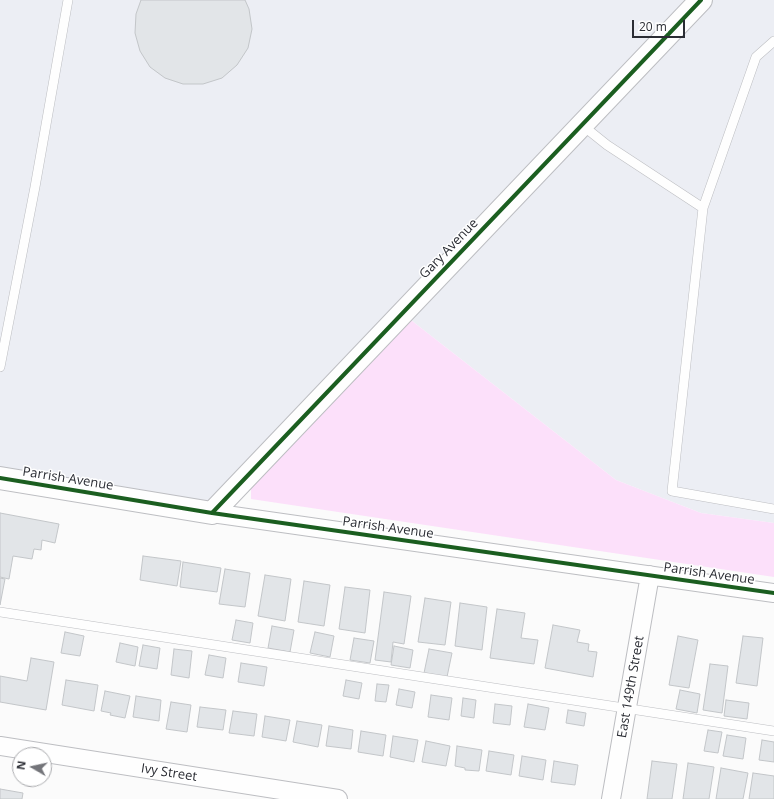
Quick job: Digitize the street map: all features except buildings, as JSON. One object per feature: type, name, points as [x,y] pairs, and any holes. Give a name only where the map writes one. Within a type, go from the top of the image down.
[{"type":"street","name":"Gary Avenue","points":[[212,513],[701,0]]},
{"type":"street","name":"Parrish Avenue","points":[[0,478],[212,513],[774,593]]},
{"type":"street","name":"East 149th Street","points":[[611,799],[650,575]]},
{"type":"street","name":"Ivy Street","points":[[0,746],[338,799]]},
{"type":"lane","points":[[0,367],[35,187],[68,0]]},
{"type":"lane","points":[[774,41],[756,56],[703,208],[672,491],[774,509]]},
{"type":"lane","points":[[582,125],[607,145],[703,208]]},
{"type":"lane","points":[[0,612],[774,730]]},
{"type":"shaded area","points":[[0,0],[699,0],[212,513],[0,479]]},
{"type":"shaded area","points":[[712,0],[774,0],[774,523],[701,513],[616,480],[407,317]]},
{"type":"shaded area","points":[[407,317],[616,480],[701,513],[774,523],[774,577],[251,499],[251,488],[260,471]]},
{"type":"cycle path","points":[[212,513],[701,0]]},
{"type":"cycle path","points":[[0,478],[212,513],[774,593]]}]
